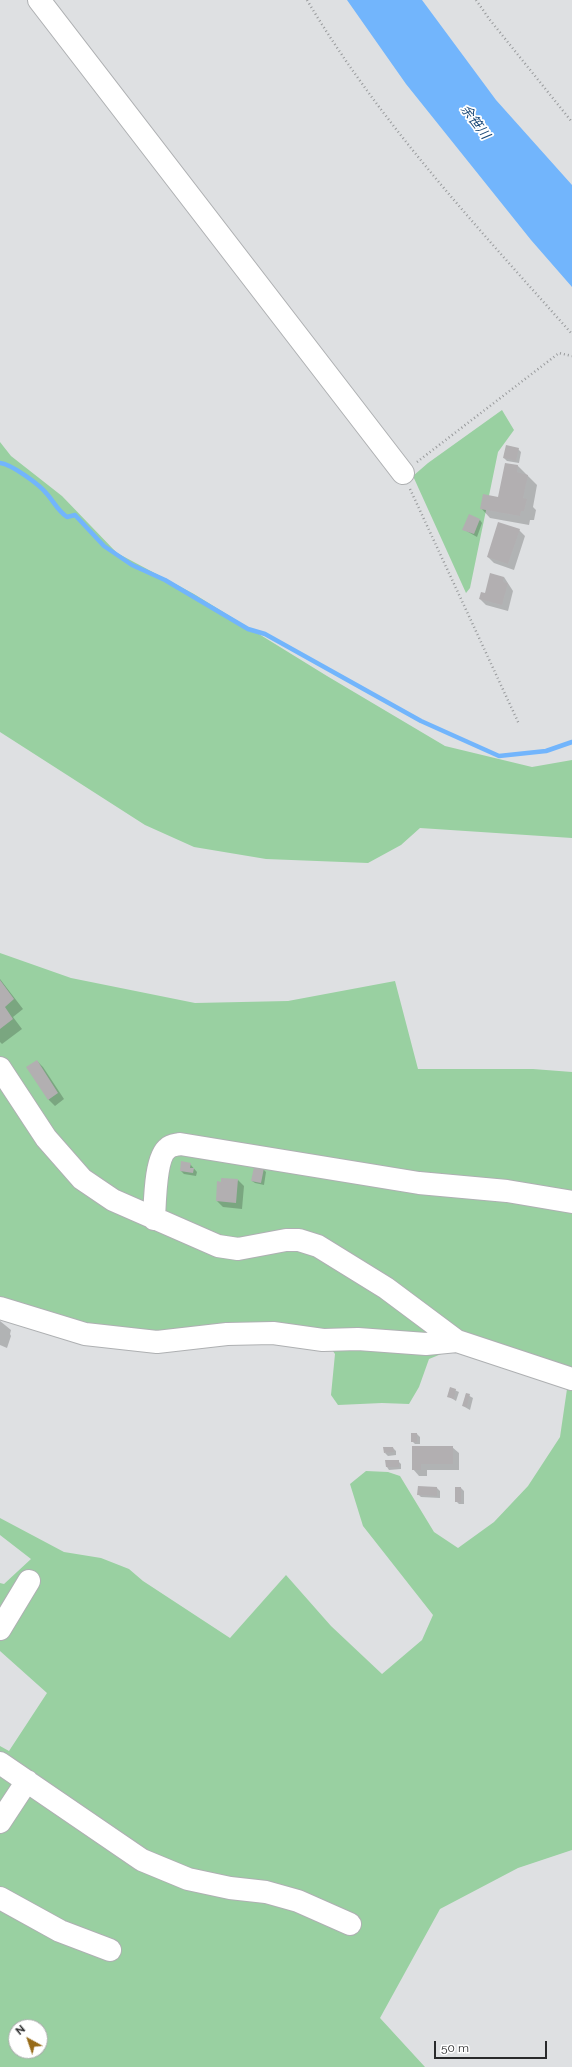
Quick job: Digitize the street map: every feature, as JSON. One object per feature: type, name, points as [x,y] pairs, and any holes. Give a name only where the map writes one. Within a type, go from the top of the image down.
[{"type":"street","points":[[39,0],[403,473]]},
{"type":"street","points":[[0,1068],[46,1138],[82,1179],[113,1200],[218,1246],[238,1249],[286,1240],[300,1240],[318,1246],[386,1288],[457,1341],[572,1379]]},
{"type":"street","points":[[154,1219],[160,1162],[164,1152],[169,1146],[180,1144],[411,1182],[506,1191],[572,1202]]},
{"type":"street","points":[[0,1308],[85,1334],[157,1342],[227,1334],[273,1333],[323,1340],[358,1339],[426,1344],[457,1341]]},
{"type":"street","points":[[0,1629],[29,1582]]},
{"type":"street","points":[[0,1763],[142,1860],[188,1880],[230,1888],[266,1892],[298,1902],[350,1924]]},
{"type":"street","points":[[0,1822],[27,1782]]},
{"type":"street","points":[[0,1898],[60,1931],[110,1950]]},
{"type":"path","points":[[307,0],[345,60],[425,167],[572,334]]},
{"type":"path","points":[[476,0],[572,122]]},
{"type":"path","points":[[519,724],[403,473],[559,353],[572,356]]},
{"type":"green space","points":[[502,410],[514,430],[498,452],[470,588],[466,593],[413,476],[428,463]]},
{"type":"green space","points":[[0,442],[11,456],[62,496],[117,553],[194,594],[327,676],[445,746],[532,767],[572,760],[572,838],[420,828],[401,845],[368,863],[266,859],[194,847],[145,825],[0,732]]},
{"type":"green space","points":[[0,953],[71,978],[195,1003],[288,1001],[395,981],[418,1069],[533,1069],[572,1072],[572,1850],[518,1868],[440,1909],[380,2018],[425,2067],[0,2067],[0,1746],[9,1751],[47,1693],[0,1651],[0,1583],[4,1584],[31,1559],[0,1535],[0,1518],[64,1552],[101,1558],[129,1569],[143,1581],[230,1638],[286,1575],[331,1626],[382,1674],[422,1640],[433,1615],[363,1526],[350,1484],[366,1471],[388,1472],[400,1476],[434,1532],[458,1548],[494,1522],[528,1486],[560,1437],[567,1389],[451,1350],[429,1359],[419,1387],[409,1404],[382,1403],[338,1405],[331,1395],[335,1354],[330,1347],[83,1329],[0,1303]]},
{"type":"water","name":"余笹川","points":[[347,0],[422,0],[496,100],[572,185],[572,287],[531,240],[406,84]]},
{"type":"building","points":[[506,445],[519,448],[516,461],[503,458]]},
{"type":"building","points":[[505,463],[518,465],[517,472],[528,475],[523,498],[527,499],[524,511],[521,511],[520,516],[480,509],[483,494],[498,497]]},
{"type":"building","points":[[469,514],[480,519],[474,534],[462,530]]},
{"type":"building","points":[[498,522],[520,529],[508,564],[487,557]]},
{"type":"building","points":[[490,573],[504,577],[503,582],[508,583],[502,605],[479,599],[481,592],[485,593]]},
{"type":"building","points":[[0,980],[14,999],[5,1007],[13,1019],[0,1029]]},
{"type":"building","points":[[37,1060],[58,1093],[48,1100],[26,1067]]},
{"type":"building","points":[[181,1161],[191,1163],[190,1168],[194,1168],[193,1173],[180,1171]]},
{"type":"building","points":[[254,1167],[264,1168],[261,1183],[251,1181]]},
{"type":"building","points":[[221,1178],[238,1179],[236,1203],[216,1201],[217,1181],[221,1182]]},
{"type":"building","points":[[450,1387],[456,1389],[454,1399],[447,1397]]},
{"type":"building","points":[[466,1393],[470,1394],[467,1407],[462,1406]]},
{"type":"building","points":[[411,1433],[417,1433],[417,1442],[411,1442]]},
{"type":"building","points":[[412,1446],[453,1446],[453,1464],[421,1464],[421,1470],[412,1470]]},
{"type":"building","points":[[383,1447],[393,1447],[394,1452],[384,1453]]},
{"type":"building","points":[[385,1460],[399,1460],[399,1467],[386,1467]]},
{"type":"building","points":[[418,1486],[437,1487],[437,1496],[417,1495]]},
{"type":"building","points":[[455,1487],[461,1487],[461,1502],[455,1502]]},
{"type":"waterway","points":[[0,463],[11,467],[32,480],[50,497],[64,515],[67,517],[75,515],[104,546],[132,565],[165,580],[248,629],[265,634],[421,721],[499,756],[546,751],[572,742]]}]
